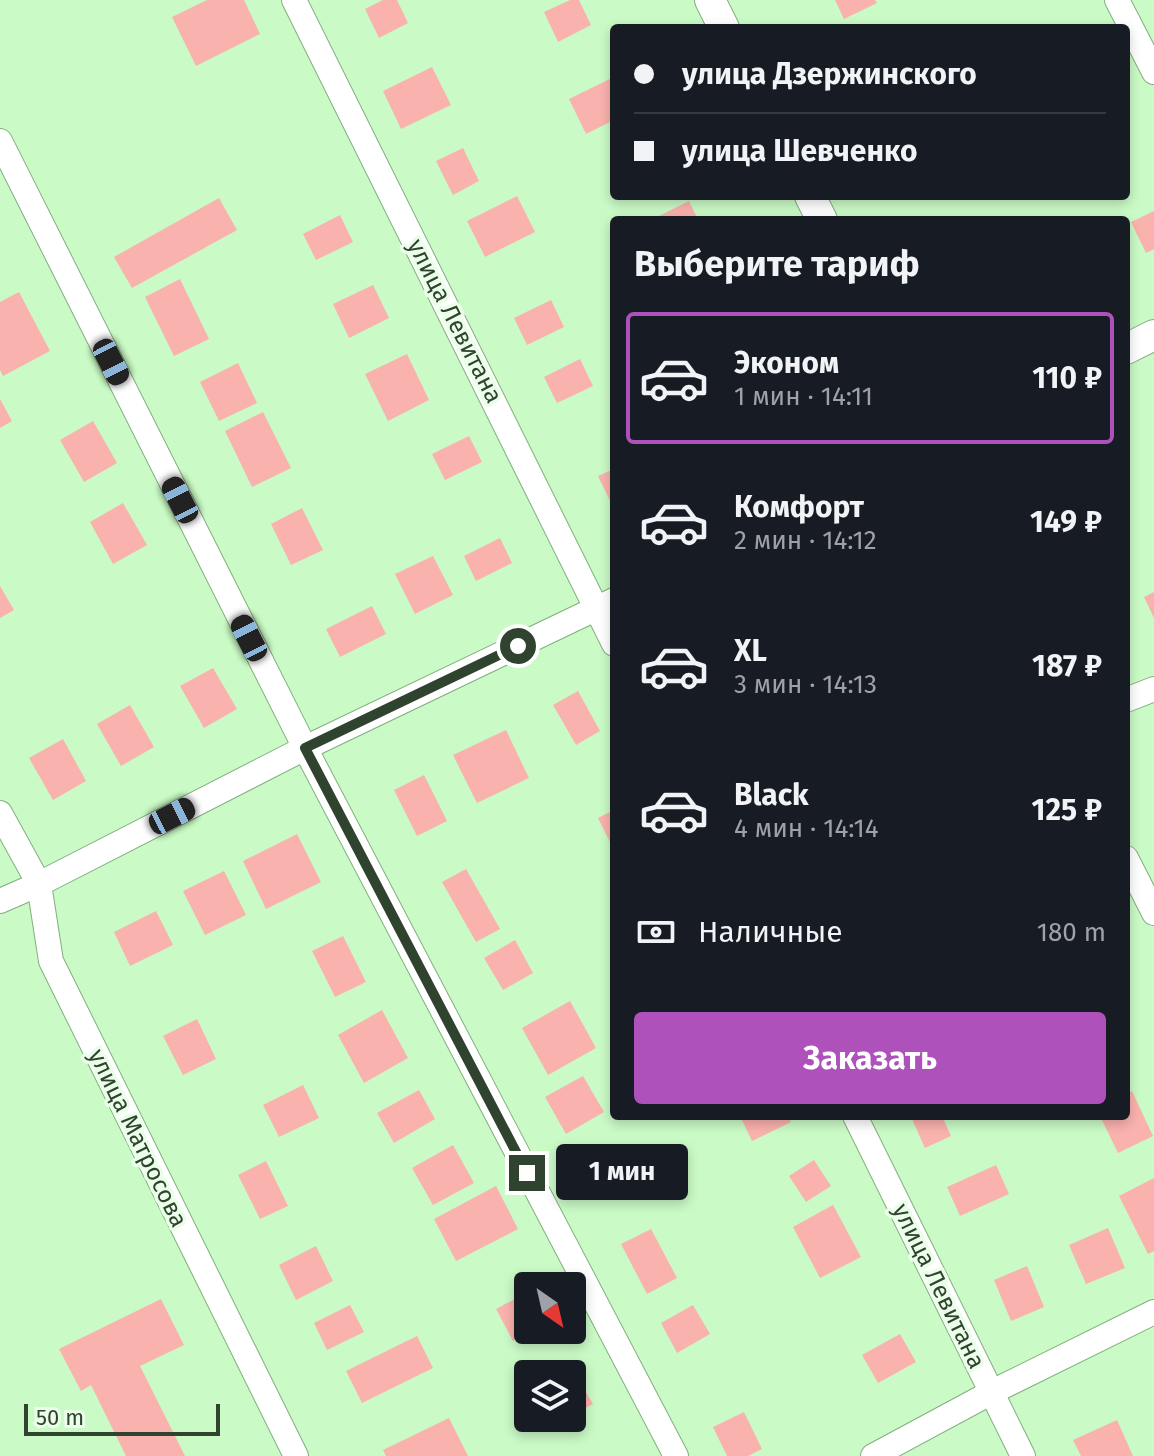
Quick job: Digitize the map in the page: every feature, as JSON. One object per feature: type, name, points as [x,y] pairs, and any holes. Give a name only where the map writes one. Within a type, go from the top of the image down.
[{"type":"street","name":"улица Левитана","points":[[294,0],[606,604],[610,624]]},
{"type":"street","points":[[710,0],[722,24]]},
{"type":"street","points":[[1117,0],[1129,24]]},
{"type":"street","points":[[1130,25],[1154,72]]},
{"type":"street","points":[[0,141],[305,748],[676,1456]]},
{"type":"street","points":[[1130,347],[1154,335]]},
{"type":"street","points":[[0,901],[305,748],[606,604]]},
{"type":"street","points":[[1130,698],[1154,689]]},
{"type":"street","name":"улица Матросова","points":[[0,813],[39,884],[51,961],[296,1456]]},
{"type":"street","points":[[1130,866],[1154,913]]},
{"type":"street","name":"улица Левитана","points":[[857,1120],[1023,1456]]},
{"type":"street","points":[[873,1456],[992,1392],[1154,1312]]},
{"type":"building","points":[[207,0],[244,0],[260,34],[196,66],[172,17]]},
{"type":"building","points":[[383,0],[397,0],[408,23],[379,38],[365,9]]},
{"type":"building","points":[[570,0],[579,0],[591,25],[558,42],[544,12]]},
{"type":"building","points":[[835,0],[875,0],[877,3],[844,19]]},
{"type":"building","points":[[432,67],[451,105],[401,129],[383,91]]},
{"type":"building","points":[[610,79],[610,122],[586,134],[569,99]]},
{"type":"building","points":[[463,148],[479,181],[453,195],[436,161]]},
{"type":"building","points":[[517,196],[535,232],[485,257],[467,221]]},
{"type":"building","points":[[219,198],[237,230],[132,288],[114,257]]},
{"type":"building","points":[[689,201],[696,216],[659,216]]},
{"type":"building","points":[[1154,211],[1154,249],[1146,253],[1131,222]]},
{"type":"building","points":[[340,215],[353,242],[316,260],[303,234]]},
{"type":"building","points":[[180,279],[209,339],[174,356],[145,297]]},
{"type":"building","points":[[373,285],[389,318],[349,338],[333,304]]},
{"type":"building","points":[[19,292],[50,351],[3,376],[0,370],[0,302]]},
{"type":"building","points":[[551,300],[564,327],[527,345],[514,318]]},
{"type":"building","points":[[407,354],[429,400],[388,421],[365,374]]},
{"type":"building","points":[[580,359],[593,386],[557,403],[544,377]]},
{"type":"building","points":[[238,363],[257,403],[219,421],[200,382]]},
{"type":"building","points":[[0,399],[12,421],[0,428]]},
{"type":"building","points":[[263,412],[291,468],[252,487],[225,431]]},
{"type":"building","points":[[93,421],[117,463],[84,482],[60,440]]},
{"type":"building","points":[[469,436],[482,462],[445,480],[432,454]]},
{"type":"building","points":[[610,471],[610,501],[598,476]]},
{"type":"building","points":[[123,503],[147,545],[113,564],[90,522]]},
{"type":"building","points":[[302,508],[323,550],[291,565],[271,524]]},
{"type":"building","points":[[500,538],[512,563],[476,581],[464,556]]},
{"type":"building","points":[[433,556],[453,595],[415,614],[395,574]]},
{"type":"building","points":[[0,586],[14,610],[0,618]]},
{"type":"building","points":[[1154,592],[1154,618],[1144,597]]},
{"type":"building","points":[[372,606],[386,634],[340,657],[326,629]]},
{"type":"building","points":[[213,668],[237,709],[204,728],[180,686]]},
{"type":"building","points":[[578,691],[600,731],[576,745],[553,705]]},
{"type":"building","points":[[130,705],[154,747],[121,766],[97,724]]},
{"type":"building","points":[[506,730],[529,778],[477,803],[453,755]]},
{"type":"building","points":[[63,739],[86,781],[53,800],[29,758]]},
{"type":"building","points":[[424,775],[447,821],[417,836],[394,790]]},
{"type":"building","points":[[610,812],[610,842],[598,818]]},
{"type":"building","points":[[297,834],[321,882],[266,909],[243,861]]},
{"type":"building","points":[[466,869],[500,929],[476,942],[442,882]]},
{"type":"building","points":[[224,871],[246,915],[205,935],[183,891]]},
{"type":"building","points":[[156,911],[173,945],[130,966],[114,932]]},
{"type":"building","points":[[343,936],[366,982],[335,997],[312,951]]},
{"type":"building","points":[[515,940],[533,973],[503,990],[484,958]]},
{"type":"building","points":[[570,1001],[596,1048],[548,1075],[522,1028]]},
{"type":"building","points":[[382,1010],[408,1058],[364,1083],[338,1035]]},
{"type":"building","points":[[197,1019],[216,1059],[183,1075],[163,1036]]},
{"type":"building","points":[[583,1076],[604,1112],[566,1134],[545,1097]]},
{"type":"building","points":[[303,1085],[319,1118],[279,1137],[263,1105]]},
{"type":"building","points":[[419,1090],[435,1119],[394,1143],[377,1113]]},
{"type":"building","points":[[1130,1092],[1153,1136],[1118,1153],[1102,1120],[1130,1120]]},
{"type":"building","points":[[742,1120],[790,1120],[791,1122],[752,1141]]},
{"type":"building","points":[[912,1120],[944,1120],[951,1136],[925,1148]]},
{"type":"building","points":[[453,1145],[474,1183],[433,1205],[412,1168]]},
{"type":"building","points":[[814,1160],[831,1186],[806,1202],[789,1176]]},
{"type":"building","points":[[266,1161],[288,1206],[260,1219],[238,1175]]},
{"type":"building","points":[[996,1165],[1009,1194],[960,1216],[947,1187]]},
{"type":"building","points":[[1154,1178],[1154,1251],[1148,1254],[1119,1196]]},
{"type":"building","points":[[496,1186],[518,1229],[456,1261],[434,1219]]},
{"type":"building","points":[[833,1205],[861,1257],[820,1278],[793,1227]]},
{"type":"building","points":[[1108,1228],[1125,1268],[1086,1284],[1069,1245]]},
{"type":"building","points":[[651,1229],[677,1278],[647,1294],[621,1244]]},
{"type":"building","points":[[316,1246],[333,1281],[296,1300],[279,1265]]},
{"type":"building","points":[[1027,1266],[1044,1307],[1011,1321],[994,1280]]},
{"type":"building","points":[[161,1299],[184,1345],[140,1366],[185,1456],[126,1456],[91,1385],[81,1391],[59,1349]]},
{"type":"building","points":[[514,1299],[514,1340],[513,1341],[496,1309]]},
{"type":"building","points":[[350,1305],[364,1332],[327,1350],[314,1323]]},
{"type":"building","points":[[693,1305],[710,1334],[677,1353],[661,1323]]},
{"type":"building","points":[[900,1334],[916,1362],[878,1383],[862,1355]]},
{"type":"building","points":[[417,1336],[433,1368],[362,1403],[346,1371]]},
{"type":"building","points":[[586,1392],[593,1404],[586,1408]]},
{"type":"building","points":[[744,1412],[762,1449],[748,1456],[727,1456],[713,1427]]},
{"type":"building","points":[[449,1418],[468,1456],[386,1456],[383,1450]]},
{"type":"building","points":[[1117,1420],[1133,1456],[1081,1456],[1073,1440]]},
{"type":"route","points":[[518,646],[305,748],[527,1173]]}]
